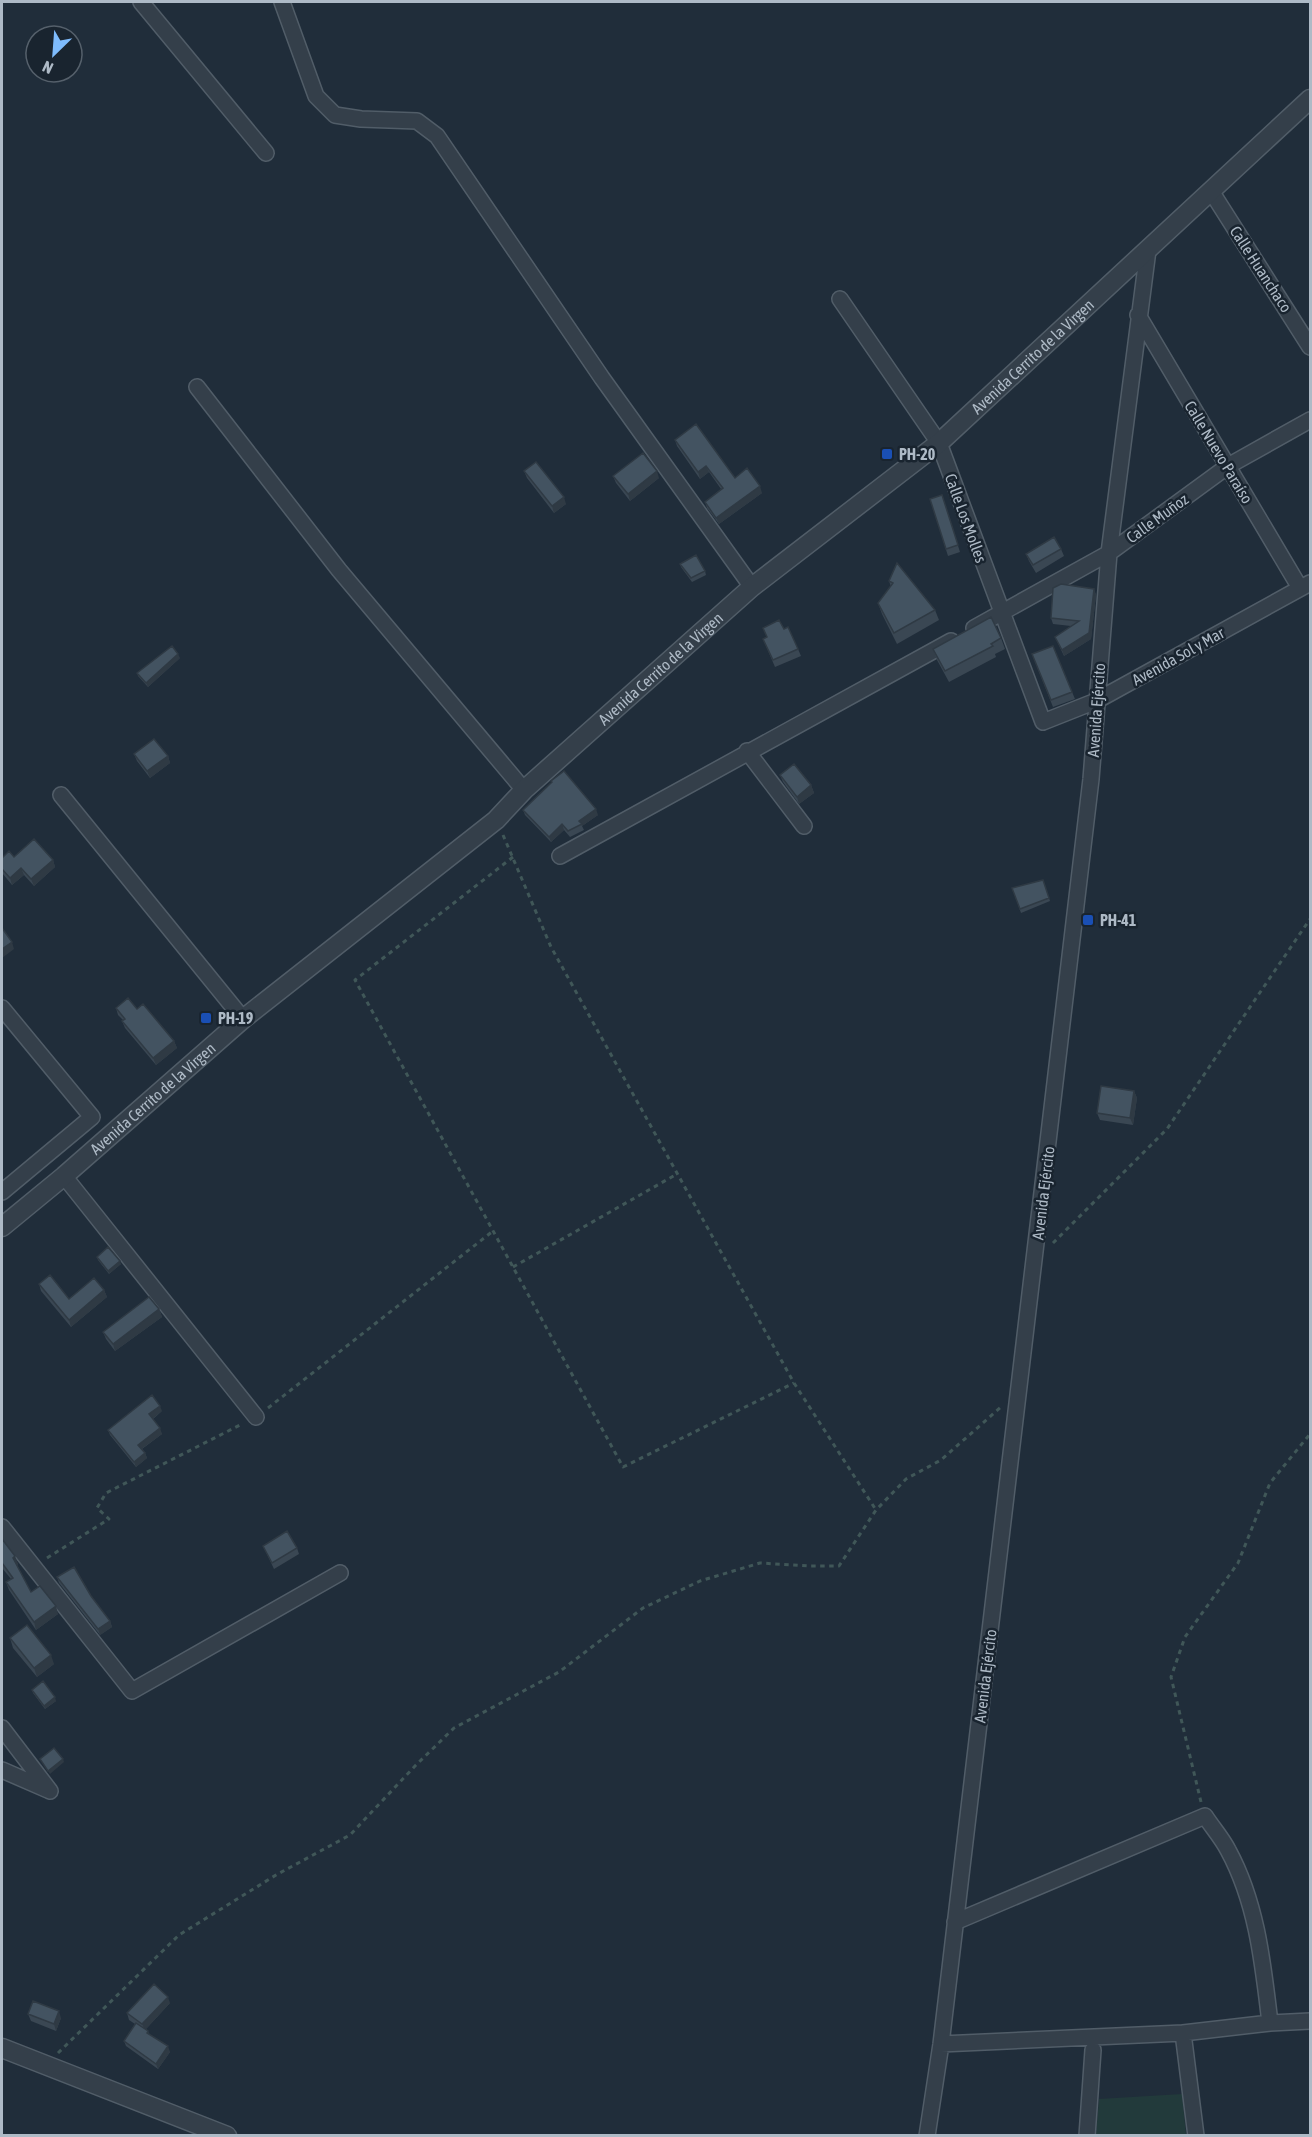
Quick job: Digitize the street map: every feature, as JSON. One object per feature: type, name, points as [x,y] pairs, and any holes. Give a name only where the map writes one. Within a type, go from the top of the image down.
[{"type":"street","points":[[141,2],[266,153]]},
{"type":"street","points":[[282,2],[316,96],[335,114],[361,119],[417,121],[436,136],[602,378],[752,587]]},
{"type":"street","name":"Avenida Cerrito de la Virgen","points":[[2,1227],[64,1176],[243,1019],[496,820],[524,790],[752,587],[939,443],[1311,99]]},
{"type":"street","name":"Calle Huanchaco","points":[[1211,191],[1311,347]]},
{"type":"street","name":"Avenida Ejército","points":[[927,2136],[1020,1390],[1091,778],[1108,553],[1148,250]]},
{"type":"street","name":"Calle Los Molles","points":[[840,299],[939,443],[1043,722]]},
{"type":"street","name":"Calle Nuevo Paraíso","points":[[1138,315],[1228,466],[1305,585]]},
{"type":"street","points":[[197,387],[339,570],[524,790]]},
{"type":"street","name":"Calle Muñoz","points":[[560,856],[747,751],[1002,614],[1108,553],[1228,466],[1311,420]]},
{"type":"street","name":"Avenida Sol y Mar","points":[[1043,722],[1096,701],[1305,585]]},
{"type":"street","points":[[747,751],[804,826]]},
{"type":"street","points":[[61,795],[243,1019]]},
{"type":"street","points":[[2,1008],[92,1117],[2,1192]]},
{"type":"street","points":[[64,1176],[256,1417]]},
{"type":"street","points":[[2,1527],[132,1691],[340,1573]]},
{"type":"street","points":[[2,1728],[50,1791],[2,1770]]},
{"type":"street","points":[[955,1922],[1205,1816],[1228,1849],[1249,1899],[1261,1954],[1270,2023]]},
{"type":"street","points":[[940,2043],[1183,2033],[1270,2023],[1311,2021]]},
{"type":"street","points":[[1183,2033],[1196,2136]]},
{"type":"street","points":[[2,2048],[227,2136]]},
{"type":"street","points":[[1087,2136],[1093,2050]]},
{"type":"path","points":[[496,820],[551,947],[794,1383],[876,1510]]},
{"type":"path","points":[[513,857],[356,980],[623,1467],[794,1383]]},
{"type":"path","points":[[1035,1261],[1167,1129],[1311,919]]},
{"type":"path","points":[[513,1267],[677,1173]]},
{"type":"path","points":[[46,2064],[179,1935],[276,1875],[351,1834],[454,1728],[559,1672],[643,1608],[700,1581],[760,1563],[839,1566],[876,1510],[906,1479],[941,1460],[1020,1390]]},
{"type":"path","points":[[1205,1816],[1172,1677],[1185,1637],[1238,1563],[1270,1483],[1311,1434]]},
{"type":"green space","points":[[1182,2094],[1186,2135],[1096,2135],[1099,2099]]},
{"type":"building","points":[[696,424],[735,478],[747,468],[760,486],[716,518],[705,502],[723,488],[706,466],[698,472],[675,440]]},
{"type":"building","points":[[643,453],[657,471],[628,494],[613,476]]},
{"type":"building","points":[[536,462],[564,497],[552,506],[524,471]]},
{"type":"building","points":[[942,495],[958,545],[946,549],[930,499]]},
{"type":"building","points":[[1054,537],[1061,549],[1033,565],[1026,554]]},
{"type":"building","points":[[696,555],[705,571],[691,578],[680,564]]},
{"type":"building","points":[[897,563],[935,610],[894,633],[878,603],[893,583],[889,581]]},
{"type":"building","points":[[1061,584],[1094,589],[1089,633],[1062,650],[1055,637],[1079,621],[1051,618],[1053,588]]},
{"type":"building","points":[[991,617],[1001,638],[991,644],[993,646],[945,671],[933,649]]},
{"type":"building","points":[[779,620],[784,629],[788,627],[798,649],[773,660],[763,639],[767,637],[763,628]]},
{"type":"building","points":[[172,646],[178,654],[146,683],[137,673]]},
{"type":"building","points":[[1053,646],[1072,692],[1051,700],[1032,654]]},
{"type":"building","points":[[154,739],[168,756],[147,771],[134,754]]},
{"type":"building","points":[[794,764],[811,785],[797,797],[780,775]]},
{"type":"building","points":[[564,771],[596,809],[579,821],[582,824],[568,831],[562,824],[549,837],[523,810]]},
{"type":"building","points":[[34,839],[53,860],[31,879],[21,868],[10,878],[2,869],[2,858],[9,851],[14,857]]},
{"type":"building","points":[[1043,880],[1049,898],[1020,909],[1012,888]]},
{"type":"building","points":[[2,928],[12,942],[2,949]]},
{"type":"building","points":[[128,998],[137,1009],[143,1004],[174,1041],[153,1058],[122,1021],[125,1019],[116,1008]]},
{"type":"building","points":[[1101,1086],[1134,1091],[1130,1118],[1097,1113]]},
{"type":"building","points":[[108,1247],[120,1261],[108,1271],[97,1257]]},
{"type":"building","points":[[50,1275],[69,1299],[94,1278],[104,1290],[69,1320],[39,1284]]},
{"type":"building","points":[[149,1297],[159,1309],[113,1344],[103,1332]]},
{"type":"building","points":[[152,1395],[160,1406],[149,1414],[160,1428],[138,1445],[145,1453],[134,1462],[108,1430]]},
{"type":"building","points":[[287,1531],[297,1548],[272,1563],[263,1546]]},
{"type":"building","points":[[2,1539],[15,1556],[13,1558],[31,1592],[40,1586],[56,1606],[34,1622],[6,1582],[13,1578],[2,1563]]},
{"type":"building","points":[[74,1567],[91,1596],[110,1621],[98,1629],[57,1577]]},
{"type":"building","points":[[27,1625],[51,1655],[34,1668],[10,1638]]},
{"type":"building","points":[[43,1681],[55,1697],[44,1706],[32,1690]]},
{"type":"building","points":[[54,1748],[63,1759],[48,1771],[40,1759]]},
{"type":"building","points":[[154,1984],[168,1997],[142,2024],[127,2013]]},
{"type":"building","points":[[33,2001],[59,2011],[54,2024],[28,2014]]},
{"type":"building","points":[[136,2023],[168,2046],[156,2064],[124,2041]]},
{"type":"place","name":"PH-20","points":[[887,454]]},
{"type":"place","name":"PH-41","points":[[1088,920]]},
{"type":"place","name":"PH-19","points":[[206,1018]]}]
